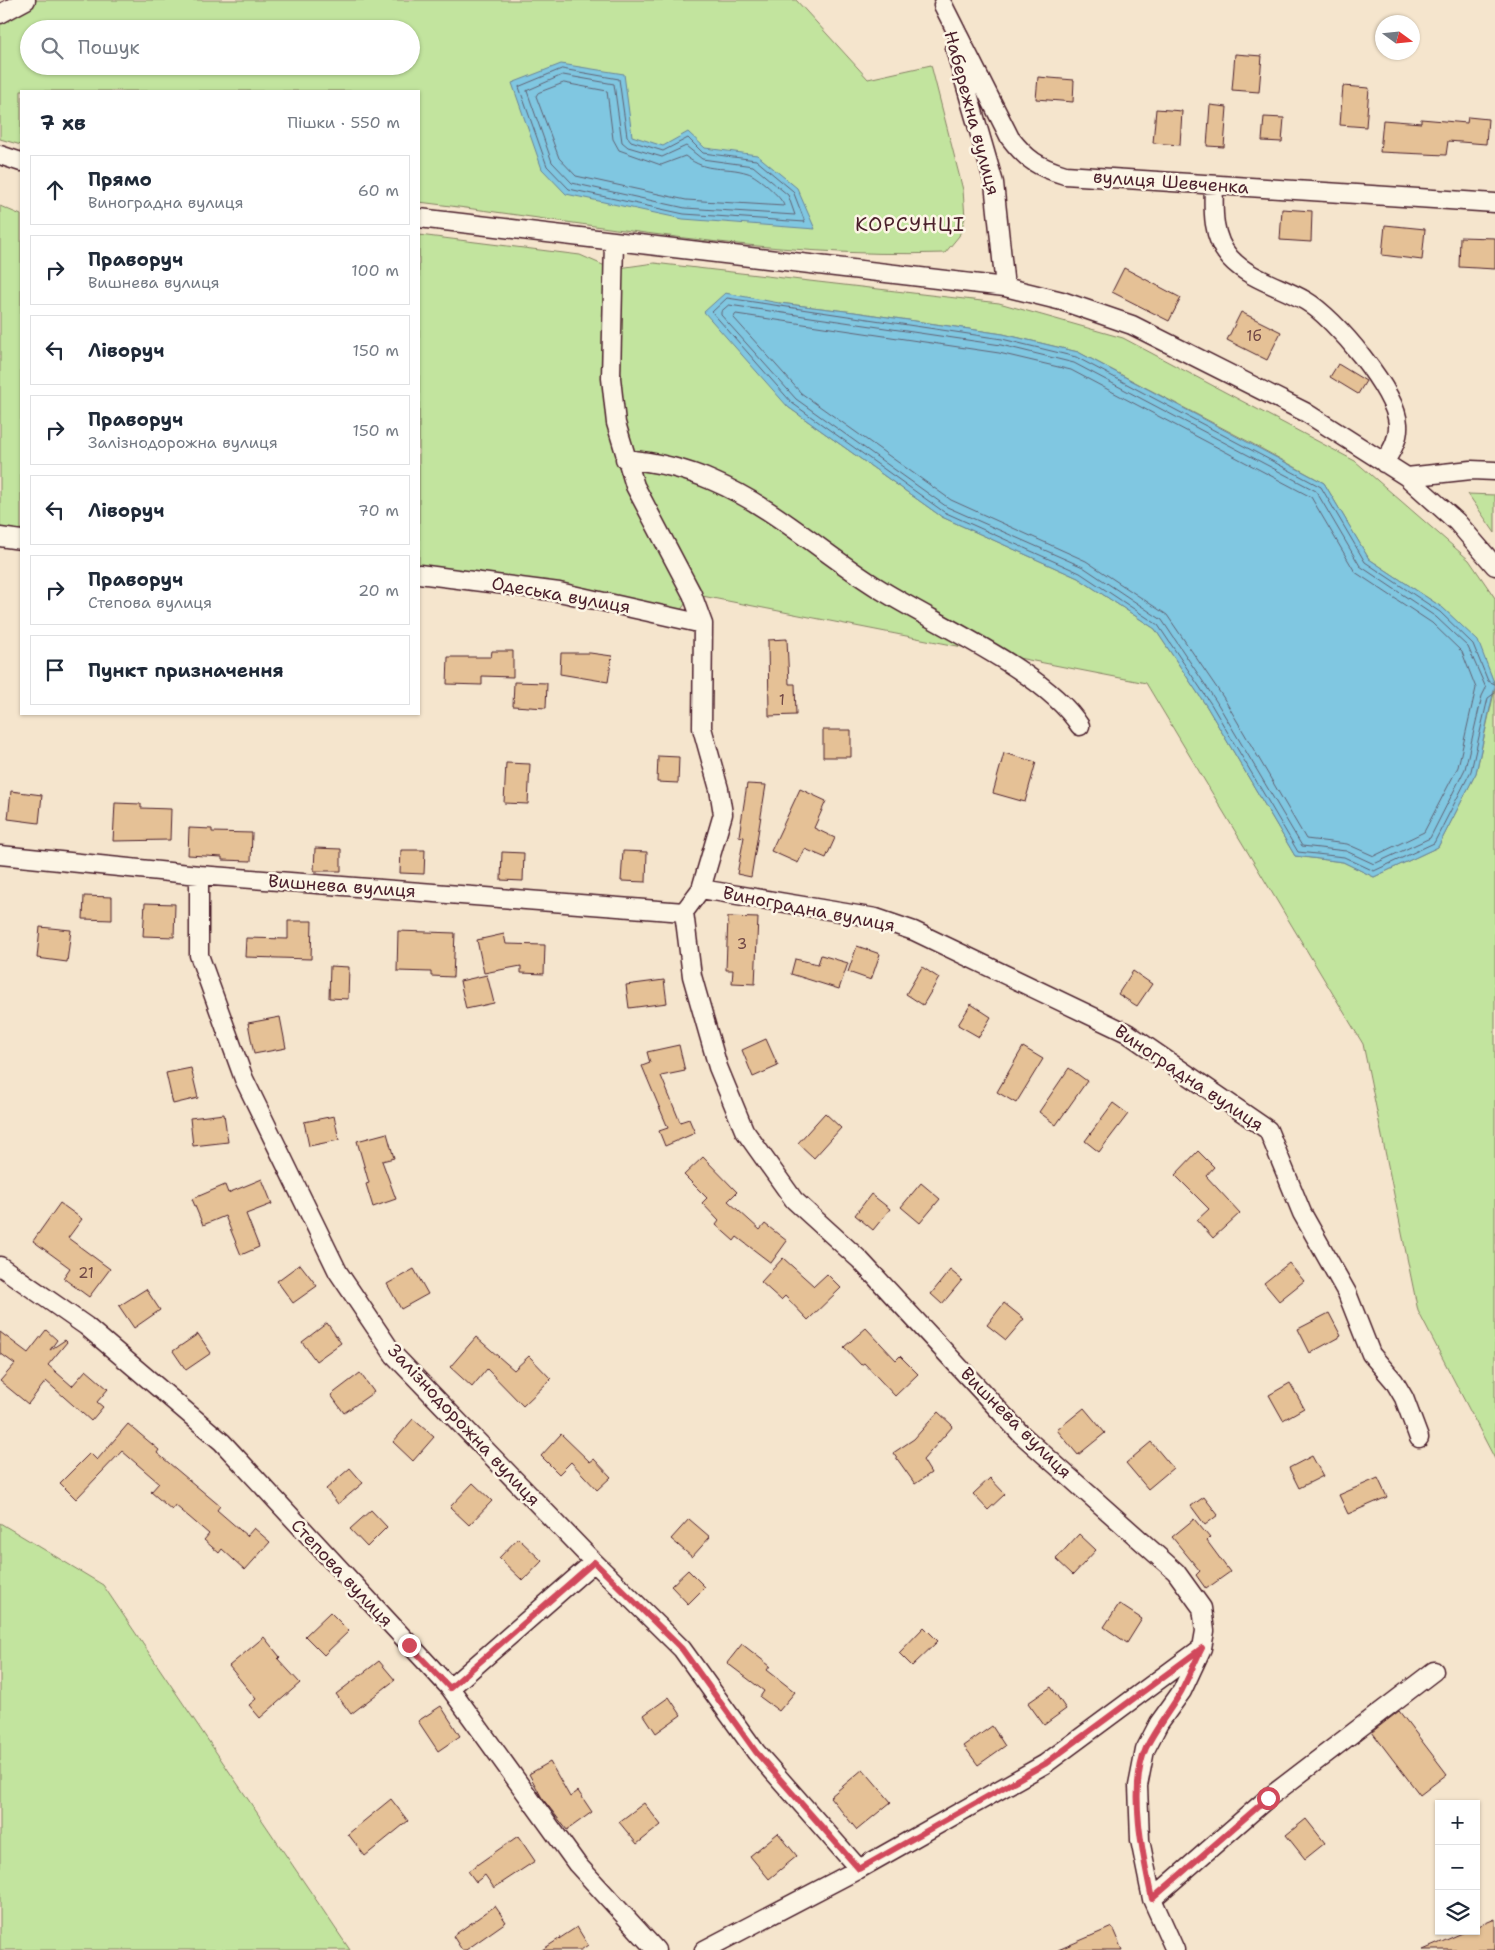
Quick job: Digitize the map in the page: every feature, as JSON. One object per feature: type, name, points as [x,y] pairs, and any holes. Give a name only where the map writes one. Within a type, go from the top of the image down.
[{"type":"street","points":[[0,14],[26,0]]},
{"type":"street","name":"вулиця Шевченка","points":[[942,2],[1010,138],[1024,156],[1043,168],[1065,175],[1495,203]]},
{"type":"street","name":"Набережна вулиця","points":[[942,2],[994,182],[1005,287]]},
{"type":"street","points":[[0,155],[20,162]]},
{"type":"street","points":[[1214,185],[1213,216],[1219,239],[1229,257],[1245,270],[1307,302],[1330,318],[1346,336],[1388,396],[1396,411],[1398,434],[1394,447],[1384,463]]},
{"type":"street","points":[[420,218],[1005,287],[1062,301],[1132,325],[1304,412],[1407,477],[1457,522],[1495,566]]},
{"type":"street","points":[[614,241],[611,378],[616,423],[625,459],[635,486],[692,594],[703,624],[702,728],[723,814],[702,888],[684,912]]},
{"type":"street","points":[[625,459],[660,462],[713,481],[774,514],[877,588],[991,653],[1046,690],[1070,711],[1080,726]]},
{"type":"street","points":[[1407,477],[1471,470],[1495,471]]},
{"type":"street","points":[[0,538],[20,540]]},
{"type":"street","name":"Одеська вулиця","points":[[420,574],[560,592],[703,624]]},
{"type":"street","name":"Вишнева вулиця","points":[[0,855],[199,875],[684,912],[695,985],[718,1067],[744,1130],[794,1200],[860,1260],[1021,1434],[1176,1572],[1202,1608],[1205,1631],[1202,1648],[1182,1691],[1159,1723],[1145,1750],[1138,1786],[1140,1840],[1152,1899],[1175,1950]]},
{"type":"street","name":"Залізнодорожна вулиця","points":[[199,875],[199,955],[244,1079],[338,1272],[394,1355],[594,1562],[682,1649],[756,1752],[859,1869]]},
{"type":"street","name":"Виноградна вулиця","points":[[702,888],[876,918],[914,931],[1127,1033],[1268,1130],[1302,1213],[1347,1293],[1370,1354],[1404,1398],[1419,1438]]},
{"type":"street","name":"Степова вулиця","points":[[0,1266],[86,1326],[222,1442],[450,1688],[577,1864],[656,1950]]},
{"type":"street","points":[[450,1688],[594,1562]]},
{"type":"street","points":[[704,1950],[859,1869],[1045,1764],[1202,1648]]},
{"type":"street","points":[[1152,1899],[1268,1798],[1434,1671]]},
{"type":"green space","points":[[17,0],[796,0],[868,79],[931,65],[963,190],[965,218],[959,236],[945,253],[879,253],[813,251],[681,238],[420,202],[420,90],[20,90],[20,145],[0,139],[0,9]]},
{"type":"green space","points":[[0,206],[20,215],[20,540],[0,537]]},
{"type":"green space","points":[[420,235],[580,255],[612,269],[654,263],[999,303],[1123,338],[1355,461],[1469,560],[1495,598],[1495,685],[1477,641],[1443,608],[1369,559],[1324,483],[1251,443],[1078,352],[1003,334],[779,303],[788,407],[942,517],[1078,578],[1155,629],[1207,707],[1295,856],[1343,862],[1374,877],[1438,847],[1476,773],[1495,688],[1495,1459],[1418,1311],[1363,1044],[1146,683],[692,594],[676,617],[420,574]]},
{"type":"green space","points":[[1468,494],[1495,495],[1495,533]]},
{"type":"green space","points":[[0,1523],[103,1585],[350,1950],[0,1950]]},
{"type":"water","points":[[561,64],[624,74],[632,136],[663,146],[688,132],[705,148],[757,155],[797,188],[815,229],[683,219],[566,194],[542,169],[512,83]]},
{"type":"water","points":[[725,293],[779,303],[1003,334],[1078,352],[1324,483],[1369,559],[1443,608],[1478,641],[1495,685],[1476,773],[1438,847],[1374,877],[1343,862],[1295,856],[1207,707],[1155,629],[1078,578],[942,517],[788,407],[704,312]]},
{"type":"building","points":[[1235,54],[1262,56],[1259,92],[1232,90]]},
{"type":"building","points":[[1038,77],[1074,80],[1073,102],[1036,99]]},
{"type":"building","points":[[1343,86],[1369,88],[1366,127],[1340,125]]},
{"type":"building","points":[[1210,105],[1227,107],[1224,147],[1207,146]]},
{"type":"building","points":[[1156,109],[1182,111],[1180,145],[1153,143]]},
{"type":"building","points":[[1264,117],[1284,118],[1282,142],[1262,141]]},
{"type":"building","points":[[1468,117],[1488,119],[1486,144],[1448,141],[1446,155],[1380,152],[1383,120],[1421,123],[1421,119],[1467,123]]},
{"type":"building","points":[[1282,209],[1312,211],[1311,242],[1280,240]]},
{"type":"building","points":[[1385,225],[1425,229],[1422,260],[1382,255]]},
{"type":"building","points":[[1460,237],[1495,238],[1495,269],[1459,267]]},
{"type":"building","points":[[1124,268],[1181,298],[1169,321],[1112,292]]},
{"type":"building","points":[[1241,312],[1281,332],[1267,360],[1227,340]]},
{"type":"building","points":[[1338,364],[1366,381],[1358,394],[1330,377]]},
{"type":"building","points":[[787,639],[789,684],[795,684],[796,715],[769,716],[768,640]]},
{"type":"building","points":[[492,651],[513,651],[513,677],[482,676],[482,685],[447,684],[448,657],[491,657]]},
{"type":"building","points":[[561,653],[590,653],[612,656],[608,682],[560,674]]},
{"type":"building","points":[[514,682],[547,683],[546,708],[513,706]]},
{"type":"building","points":[[823,730],[851,730],[851,757],[823,757]]},
{"type":"building","points":[[1004,753],[1036,762],[1025,802],[993,793]]},
{"type":"building","points":[[658,756],[679,757],[678,783],[657,782]]},
{"type":"building","points":[[506,763],[530,764],[528,804],[504,803]]},
{"type":"building","points":[[747,784],[766,785],[751,877],[737,874],[744,837],[739,836]]},
{"type":"building","points":[[800,789],[826,801],[814,828],[835,838],[826,858],[805,849],[798,863],[771,851]]},
{"type":"building","points":[[11,791],[42,795],[39,823],[8,819]]},
{"type":"building","points":[[115,803],[141,804],[141,808],[171,809],[170,840],[113,841]]},
{"type":"building","points":[[189,828],[212,829],[212,832],[252,833],[251,861],[222,860],[222,857],[188,855]]},
{"type":"building","points":[[315,848],[341,849],[341,871],[314,871]]},
{"type":"building","points":[[401,850],[425,850],[424,874],[400,873]]},
{"type":"building","points":[[623,851],[647,852],[646,882],[621,881]]},
{"type":"building","points":[[502,852],[524,853],[523,881],[501,880]]},
{"type":"building","points":[[84,896],[112,897],[112,920],[83,919]]},
{"type":"building","points":[[145,903],[175,904],[174,937],[143,936]]},
{"type":"building","points":[[728,917],[758,918],[755,984],[732,983],[733,970],[726,970]]},
{"type":"building","points":[[288,921],[312,921],[311,959],[245,957],[246,938],[288,939]]},
{"type":"building","points":[[40,927],[71,930],[67,962],[37,958]]},
{"type":"building","points":[[398,931],[455,933],[453,977],[431,976],[431,972],[397,971]]},
{"type":"building","points":[[504,934],[506,944],[545,945],[544,974],[521,973],[521,966],[484,973],[477,940]]},
{"type":"building","points":[[857,946],[880,954],[871,980],[848,972]]},
{"type":"building","points":[[821,955],[848,963],[839,989],[791,974],[795,959],[818,964]]},
{"type":"building","points":[[330,966],[349,967],[348,999],[329,998]]},
{"type":"building","points":[[922,967],[939,978],[923,1005],[906,994]]},
{"type":"building","points":[[1133,971],[1152,984],[1137,1006],[1118,994]]},
{"type":"building","points":[[487,975],[494,1003],[466,1009],[460,981]]},
{"type":"building","points":[[664,980],[667,1003],[629,1008],[626,985]]},
{"type":"building","points":[[971,1004],[991,1017],[979,1037],[958,1025]]},
{"type":"building","points":[[280,1017],[286,1048],[254,1054],[248,1023]]},
{"type":"building","points":[[766,1039],[778,1066],[753,1077],[742,1050]]},
{"type":"building","points":[[679,1045],[685,1071],[661,1076],[680,1122],[689,1119],[695,1133],[665,1146],[659,1131],[668,1128],[642,1066],[650,1063],[647,1052]]},
{"type":"building","points":[[1023,1047],[1043,1059],[1016,1103],[997,1092]]},
{"type":"building","points":[[191,1068],[198,1098],[173,1104],[166,1073]]},
{"type":"building","points":[[1069,1068],[1087,1081],[1056,1125],[1039,1112]]},
{"type":"building","points":[[1113,1103],[1128,1114],[1099,1152],[1085,1141]]},
{"type":"building","points":[[825,1113],[841,1128],[814,1158],[798,1143]]},
{"type":"building","points":[[224,1114],[228,1142],[193,1146],[190,1118]]},
{"type":"building","points":[[334,1116],[339,1140],[309,1146],[304,1122]]},
{"type":"building","points":[[387,1133],[394,1158],[382,1161],[396,1199],[373,1207],[366,1184],[369,1183],[357,1141]]},
{"type":"building","points":[[1198,1151],[1214,1167],[1206,1176],[1240,1213],[1213,1238],[1197,1220],[1209,1209],[1175,1175]]},
{"type":"building","points":[[703,1157],[737,1192],[728,1201],[760,1230],[765,1224],[787,1241],[771,1263],[737,1237],[734,1241],[716,1225],[719,1221],[702,1203],[707,1198],[684,1175]]},
{"type":"building","points":[[262,1179],[272,1204],[246,1214],[259,1247],[241,1255],[225,1216],[203,1225],[192,1199],[225,1185],[228,1193]]},
{"type":"building","points":[[921,1183],[940,1199],[920,1223],[901,1207]]},
{"type":"building","points":[[871,1194],[890,1209],[873,1230],[855,1215]]},
{"type":"building","points":[[60,1203],[82,1219],[68,1238],[110,1269],[89,1297],[63,1278],[70,1268],[33,1241]]},
{"type":"building","points":[[783,1258],[814,1286],[827,1274],[841,1288],[808,1320],[785,1296],[781,1300],[761,1282]]},
{"type":"building","points":[[1289,1263],[1304,1281],[1279,1301],[1264,1283]]},
{"type":"building","points":[[300,1264],[317,1286],[293,1303],[277,1281]]},
{"type":"building","points":[[414,1269],[428,1294],[401,1309],[387,1284]]},
{"type":"building","points":[[950,1270],[962,1280],[942,1304],[931,1294]]},
{"type":"building","points":[[146,1289],[160,1310],[134,1328],[119,1306]]},
{"type":"building","points":[[1004,1303],[1024,1319],[1006,1340],[987,1325]]},
{"type":"building","points":[[1329,1313],[1341,1336],[1310,1353],[1298,1329]]},
{"type":"building","points":[[327,1323],[341,1343],[316,1361],[302,1342]]},
{"type":"building","points":[[866,1328],[896,1360],[900,1356],[918,1374],[895,1396],[864,1363],[861,1365],[844,1347]]},
{"type":"building","points":[[46,1330],[57,1340],[50,1350],[65,1340],[67,1342],[48,1365],[72,1386],[86,1370],[108,1389],[97,1402],[103,1407],[91,1421],[46,1381],[28,1404],[0,1381],[15,1364],[0,1353],[0,1332],[28,1353]]},
{"type":"building","points":[[198,1334],[211,1353],[186,1370],[173,1351]]},
{"type":"building","points":[[476,1337],[514,1370],[529,1356],[551,1379],[523,1406],[487,1369],[472,1387],[450,1367]]},
{"type":"building","points":[[360,1373],[374,1392],[344,1413],[331,1395]]},
{"type":"building","points":[[1290,1383],[1304,1408],[1283,1420],[1269,1395]]},
{"type":"building","points":[[1084,1408],[1105,1433],[1078,1455],[1057,1430]]},
{"type":"building","points":[[938,1412],[953,1426],[923,1460],[931,1473],[915,1484],[893,1453],[914,1439]]},
{"type":"building","points":[[413,1419],[434,1437],[413,1461],[393,1442]]},
{"type":"building","points":[[128,1424],[159,1450],[157,1453],[220,1506],[217,1510],[247,1536],[254,1528],[270,1542],[245,1570],[222,1549],[219,1553],[204,1540],[209,1534],[175,1505],[172,1510],[151,1492],[159,1483],[122,1451],[76,1499],[60,1483],[90,1453],[97,1460]]},
{"type":"building","points":[[561,1434],[590,1462],[594,1459],[611,1477],[597,1490],[571,1462],[559,1474],[541,1456]]},
{"type":"building","points":[[1151,1442],[1173,1468],[1148,1489],[1126,1463]]},
{"type":"building","points":[[1312,1456],[1323,1476],[1299,1488],[1289,1468]]},
{"type":"building","points":[[350,1468],[363,1483],[338,1504],[326,1489]]},
{"type":"building","points":[[990,1478],[1005,1494],[988,1510],[973,1494]]},
{"type":"building","points":[[1378,1478],[1387,1497],[1348,1514],[1339,1495]]},
{"type":"building","points":[[473,1483],[492,1501],[469,1525],[450,1507]]},
{"type":"building","points":[[1204,1497],[1218,1515],[1205,1525],[1191,1506]]},
{"type":"building","points":[[371,1510],[387,1527],[367,1547],[350,1529]]},
{"type":"building","points":[[689,1519],[710,1537],[692,1557],[671,1539]]},
{"type":"building","points":[[1194,1519],[1210,1538],[1207,1541],[1230,1572],[1206,1589],[1196,1575],[1200,1571],[1172,1537]]},
{"type":"building","points":[[1079,1534],[1096,1550],[1073,1575],[1056,1559]]},
{"type":"building","points":[[518,1538],[542,1561],[523,1581],[499,1558]]},
{"type":"building","points":[[688,1570],[705,1587],[688,1604],[671,1586]]},
{"type":"building","points":[[1119,1604],[1142,1619],[1127,1643],[1104,1627]]},
{"type":"building","points":[[330,1612],[349,1631],[324,1655],[305,1636]]},
{"type":"building","points":[[924,1627],[938,1641],[912,1666],[899,1653]]},
{"type":"building","points":[[264,1637],[280,1657],[278,1659],[300,1683],[260,1718],[249,1705],[256,1699],[229,1666]]},
{"type":"building","points":[[742,1644],[770,1666],[767,1670],[795,1692],[779,1711],[760,1697],[764,1691],[727,1663]]},
{"type":"building","points":[[379,1661],[395,1680],[351,1714],[336,1694]]},
{"type":"building","points":[[1051,1687],[1066,1709],[1044,1725],[1028,1703]]},
{"type":"building","points":[[669,1697],[681,1715],[656,1733],[644,1715]]},
{"type":"building","points":[[441,1706],[460,1736],[438,1751],[418,1721]]},
{"type":"building","points":[[1399,1711],[1447,1774],[1420,1795],[1372,1732]]},
{"type":"building","points":[[992,1726],[1005,1746],[978,1765],[964,1746]]},
{"type":"building","points":[[550,1762],[570,1797],[578,1791],[592,1812],[567,1830],[542,1798],[529,1774]]},
{"type":"building","points":[[863,1769],[891,1802],[857,1830],[830,1797]]},
{"type":"building","points":[[391,1799],[408,1821],[365,1856],[348,1834]]},
{"type":"building","points":[[644,1803],[661,1825],[637,1844],[619,1822]]},
{"type":"building","points":[[1306,1819],[1325,1843],[1305,1859],[1286,1835]]},
{"type":"building","points":[[778,1833],[797,1856],[769,1879],[750,1856]]},
{"type":"building","points":[[518,1836],[535,1861],[494,1888],[485,1875],[476,1882],[468,1871]]},
{"type":"building","points":[[495,1906],[506,1922],[466,1950],[462,1950],[453,1936]]},
{"type":"building","points":[[1495,1919],[1495,1950],[1423,1950],[1458,1935],[1480,1935],[1480,1925]]},
{"type":"building","points":[[577,1927],[588,1945],[581,1950],[542,1950]]},
{"type":"building","points":[[1112,1927],[1122,1950],[1058,1950]]},
{"type":"district","name":"КОРСУНЦІ","points":[[910,224]]},
{"type":"route","points":[[409,1645],[450,1688],[594,1562],[682,1649],[756,1752],[859,1869],[1045,1764],[1202,1648],[1182,1691],[1159,1723],[1145,1750],[1138,1786],[1140,1840],[1152,1899],[1268,1798]]}]
